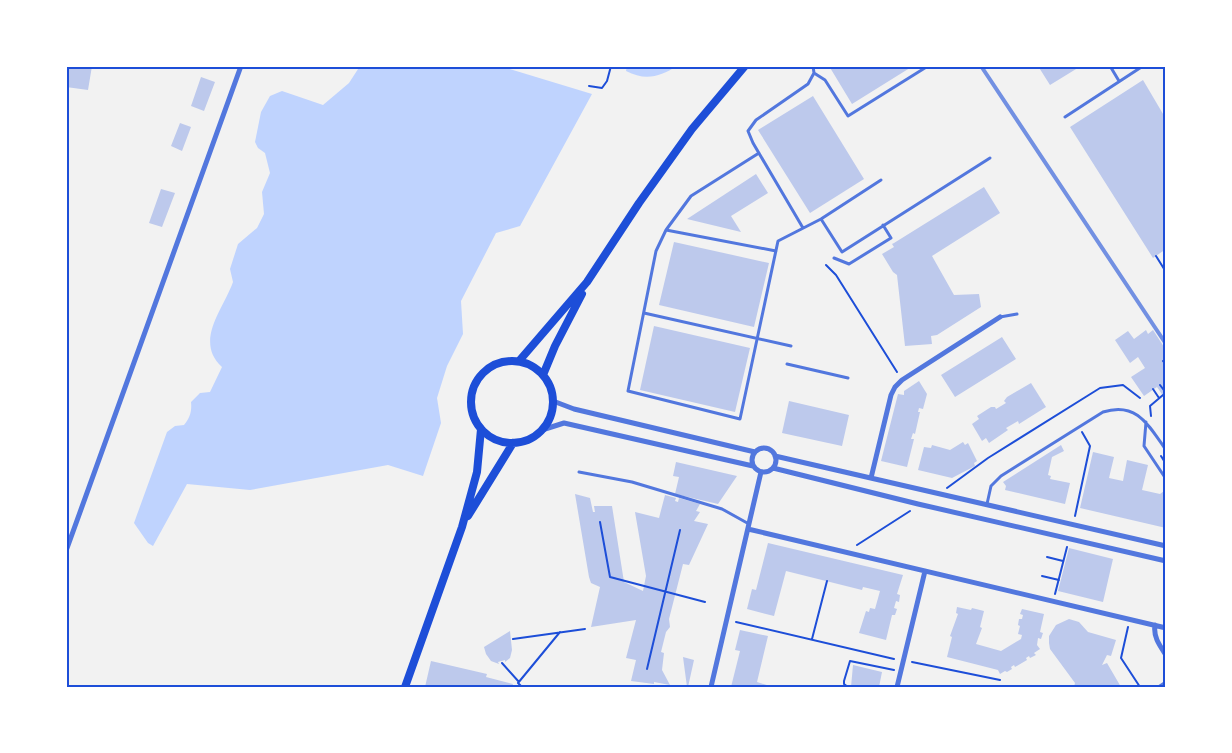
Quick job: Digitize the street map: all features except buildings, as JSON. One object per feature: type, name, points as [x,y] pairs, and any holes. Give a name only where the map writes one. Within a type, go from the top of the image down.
[{"type":"main road","points":[[543,375],[555,345],[587,282],[639,203],[692,129],[744,66]]},
{"type":"main road","points":[[519,361],[587,282]]},
{"type":"main road","points":[[505,361],[519,361],[532,365],[543,375],[550,387],[553,401],[550,417],[542,430],[529,439],[513,443],[497,441],[476,424],[471,411],[470,398],[474,384],[492,365],[505,361]]},
{"type":"main road","points":[[405,687],[462,527],[477,472],[481,429]]},
{"type":"main road","points":[[462,527],[513,443]]},
{"type":"street","points":[[66,551],[241,66]]},
{"type":"street","points":[[871,478],[891,395],[895,387],[902,380],[1000,317]]},
{"type":"street","points":[[553,401],[616,419],[755,452],[767,448],[775,456],[1166,546]]},
{"type":"street","points":[[542,430],[564,423],[753,466],[760,472],[767,472],[773,468],[776,462],[775,456]]},
{"type":"street","points":[[753,466],[752,459],[755,452]]},
{"type":"street","points":[[773,468],[1166,561]]},
{"type":"street","points":[[711,687],[760,472]]},
{"type":"street","points":[[984,519],[987,504]]},
{"type":"street","points":[[749,526],[925,571],[1166,628]]},
{"type":"street","points":[[897,687],[925,571]]},
{"type":"street","points":[[1155,625],[1156,639],[1166,655]]},
{"type":"street","points":[[1160,687],[1166,683]]},
{"type":"lane","points":[[803,228],[748,131],[756,120],[808,84],[814,73],[813,66]]},
{"type":"lane","points":[[814,73],[825,80],[848,116],[928,66]]},
{"type":"lane","points":[[1110,66],[1119,81]]},
{"type":"lane","points":[[1065,117],[1143,66]]},
{"type":"lane","points":[[759,153],[691,196],[666,230],[656,251],[628,391],[740,419],[778,242],[821,219],[881,180]]},
{"type":"lane","points":[[821,219],[842,252],[990,158]]},
{"type":"lane","points":[[834,258],[849,264],[891,238],[883,225]]},
{"type":"lane","points":[[666,230],[776,251]]},
{"type":"lane","points":[[644,313],[791,346]]},
{"type":"lane","points":[[1000,317],[1017,314]]},
{"type":"lane","points":[[787,363],[848,378]]},
{"type":"lane","points":[[987,504],[991,486],[1000,476],[1103,412],[1126,409],[1146,422],[1166,450]]},
{"type":"lane","points":[[1146,422],[1144,446],[1166,479]]},
{"type":"lane","points":[[579,472],[632,482],[700,502],[722,509],[749,526]]},
{"type":"path","points":[[589,86],[602,88],[607,81],[611,66]]},
{"type":"path","points":[[1156,256],[1166,272]]},
{"type":"path","points":[[826,265],[836,276],[902,380]]},
{"type":"path","points":[[1163,361],[1166,365]]},
{"type":"path","points":[[943,491],[988,458],[1100,388],[1123,385],[1140,399]]},
{"type":"path","points":[[1151,421],[1150,406],[1164,394],[1161,387],[1154,391],[1159,398]]},
{"type":"path","points":[[1074,521],[1090,446],[1078,428]]},
{"type":"path","points":[[857,545],[914,507]]},
{"type":"path","points":[[600,522],[610,577],[705,602]]},
{"type":"path","points":[[647,669],[680,530]]},
{"type":"path","points":[[1054,601],[1068,543]]},
{"type":"path","points":[[1047,557],[1063,561]]},
{"type":"path","points":[[1042,576],[1059,580]]},
{"type":"path","points":[[812,639],[827,581]]},
{"type":"path","points":[[736,622],[1000,680]]},
{"type":"path","points":[[1129,625],[1121,657],[1140,687]]},
{"type":"path","points":[[513,639],[585,629]]},
{"type":"path","points":[[519,682],[560,632]]},
{"type":"path","points":[[848,687],[844,681],[850,661],[900,671]]},
{"type":"path","points":[[502,663],[522,687]]},
{"type":"water","points":[[360,66],[500,66],[592,94],[520,226],[496,233],[461,301],[463,334],[447,366],[437,398],[441,423],[423,476],[388,465],[250,490],[187,484],[153,546],[148,543],[134,523],[167,432],[175,426],[184,425],[190,414],[191,402],[200,393],[210,392],[222,367],[210,347],[213,325],[233,282],[230,269],[238,244],[257,228],[264,214],[262,192],[270,173],[265,153],[258,148],[255,142],[261,112],[270,96],[282,91],[323,105],[349,83]]},
{"type":"water","points":[[627,66],[677,66],[665,73],[646,77],[626,71]]},
{"type":"railway","points":[[981,66],[1166,344]]}]
